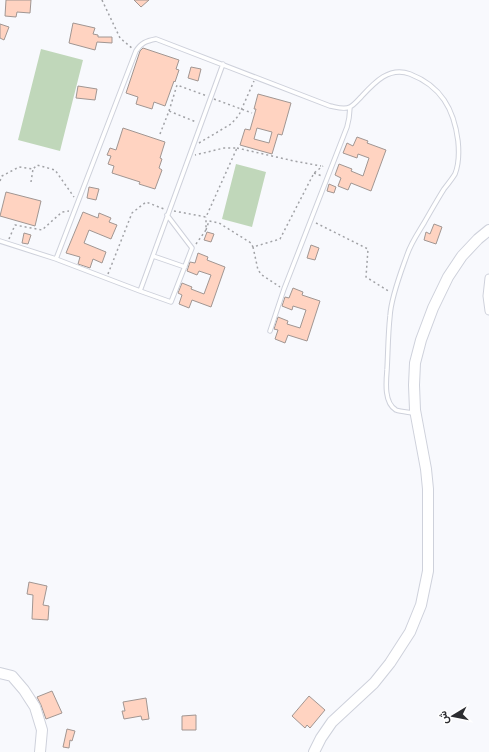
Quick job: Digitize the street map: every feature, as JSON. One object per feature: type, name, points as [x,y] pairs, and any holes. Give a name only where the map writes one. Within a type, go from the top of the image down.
[{"type":"main road","points":[[314,752],[320,738],[332,722],[374,683],[390,664],[410,632],[421,605],[428,571],[428,489],[426,469],[415,414],[414,363],[433,308],[448,277],[462,256],[489,230]]},
{"type":"main road","points":[[0,673],[12,676],[24,690],[35,707],[42,730],[40,752]]},
{"type":"street","points":[[489,278],[487,296],[489,311]]},
{"type":"lane","points":[[56,259],[136,51],[141,44],[148,40],[156,39],[330,106],[342,109],[350,107],[379,79],[388,74],[397,72],[408,73],[427,82],[448,104],[455,125],[459,149],[458,163],[455,174],[415,239],[408,254],[394,294],[390,315],[386,382],[388,397],[391,406],[397,410],[415,414]]},
{"type":"lane","points":[[140,291],[223,64]]},
{"type":"lane","points":[[270,331],[284,289],[346,127],[350,107]]},
{"type":"lane","points":[[0,241],[56,259],[171,302],[192,248],[168,215]]},
{"type":"lane","points":[[153,256],[185,267]]},
{"type":"path","points":[[102,0],[120,38],[136,51]]},
{"type":"path","points":[[193,146],[232,124],[242,110],[255,77]]},
{"type":"path","points":[[160,134],[177,85],[252,113]]},
{"type":"path","points":[[169,111],[201,124]]},
{"type":"path","points":[[189,156],[224,148],[237,148],[323,166],[314,173],[280,239],[253,247]]},
{"type":"path","points":[[206,230],[206,217],[237,148]]},
{"type":"path","points":[[0,181],[2,176],[19,167],[33,168],[37,165],[55,170],[78,202]]},
{"type":"path","points":[[31,182],[33,168]]},
{"type":"path","points":[[314,173],[326,178]]},
{"type":"path","points":[[106,278],[132,213],[146,202],[169,210],[206,217]]},
{"type":"path","points":[[7,243],[14,225],[42,230],[62,212],[75,211]]},
{"type":"path","points":[[311,220],[368,249],[366,277],[394,294]]},
{"type":"path","points":[[192,248],[206,230],[209,221],[219,223],[251,243],[258,270],[262,276],[284,289]]},
{"type":"green space","points":[[41,49],[83,60],[60,151],[18,140]]},
{"type":"green space","points":[[236,164],[266,172],[252,227],[222,219]]},
{"type":"building","points":[[6,0],[31,0],[30,13],[17,12],[16,17],[5,16]]},
{"type":"building","points":[[134,0],[149,0],[141,7]]},
{"type":"building","points":[[73,23],[95,28],[93,34],[98,35],[98,37],[112,37],[112,43],[97,42],[95,50],[69,43]]},
{"type":"building","points":[[0,24],[9,27],[4,40],[0,38]]},
{"type":"building","points":[[143,48],[179,60],[176,69],[179,70],[165,106],[154,102],[152,109],[136,104],[138,97],[126,93],[140,51]]},
{"type":"building","points":[[191,67],[201,69],[198,81],[188,78]]},
{"type":"building","points":[[78,86],[97,89],[95,100],[76,98]]},
{"type":"building","points":[[258,94],[291,103],[282,135],[278,134],[272,154],[240,145],[245,129],[250,130],[256,109],[254,109]],"holes":[[[257,128],[272,132],[269,143],[254,139]]]},
{"type":"building","points":[[123,128],[165,142],[160,158],[162,159],[159,168],[162,170],[155,189],[139,184],[140,182],[112,173],[114,166],[108,164],[111,156],[107,155],[110,148],[116,150]]},
{"type":"building","points":[[357,137],[368,141],[367,143],[386,150],[371,191],[351,183],[348,190],[338,186],[341,178],[335,175],[339,164],[352,169],[351,171],[363,176],[369,158],[358,154],[357,158],[343,153],[347,143],[353,146]]},
{"type":"building","points":[[329,184],[336,187],[334,193],[327,191]]},
{"type":"building","points":[[89,187],[99,189],[96,200],[87,198]]},
{"type":"building","points":[[6,192],[41,201],[35,226],[0,216]]},
{"type":"building","points":[[83,212],[98,218],[99,213],[111,218],[109,222],[117,225],[111,239],[89,230],[84,243],[106,252],[102,263],[93,259],[90,268],[78,264],[80,257],[66,253]]},
{"type":"building","points":[[434,224],[442,227],[436,244],[424,240],[426,232],[430,234]]},
{"type":"building","points":[[207,232],[214,234],[211,242],[204,240]]},
{"type":"building","points":[[24,233],[31,235],[28,244],[22,243]]},
{"type":"building","points":[[311,245],[319,248],[315,260],[307,258]]},
{"type":"building","points":[[198,253],[208,257],[207,260],[225,267],[211,307],[192,300],[189,308],[179,304],[182,295],[178,293],[182,283],[192,287],[191,289],[204,294],[211,275],[199,271],[197,275],[187,271],[190,262],[195,263]]},
{"type":"building","points":[[293,288],[303,292],[302,295],[320,301],[307,341],[288,335],[285,343],[275,339],[278,330],[274,329],[278,317],[288,321],[287,324],[300,328],[306,310],[293,306],[292,310],[282,306],[285,297],[289,298]]},
{"type":"building","points":[[29,582],[47,586],[43,605],[49,606],[48,620],[32,619],[33,595],[27,594]]},
{"type":"building","points":[[52,691],[62,713],[46,719],[37,697]]},
{"type":"building","points":[[309,696],[325,710],[310,728],[307,725],[305,728],[292,716]]},
{"type":"building","points":[[146,698],[149,719],[142,720],[141,716],[124,719],[122,711],[125,711],[123,702]]},
{"type":"building","points":[[196,715],[196,730],[182,730],[182,716]]},
{"type":"building","points":[[67,729],[75,731],[72,741],[70,740],[69,748],[63,747]]}]
